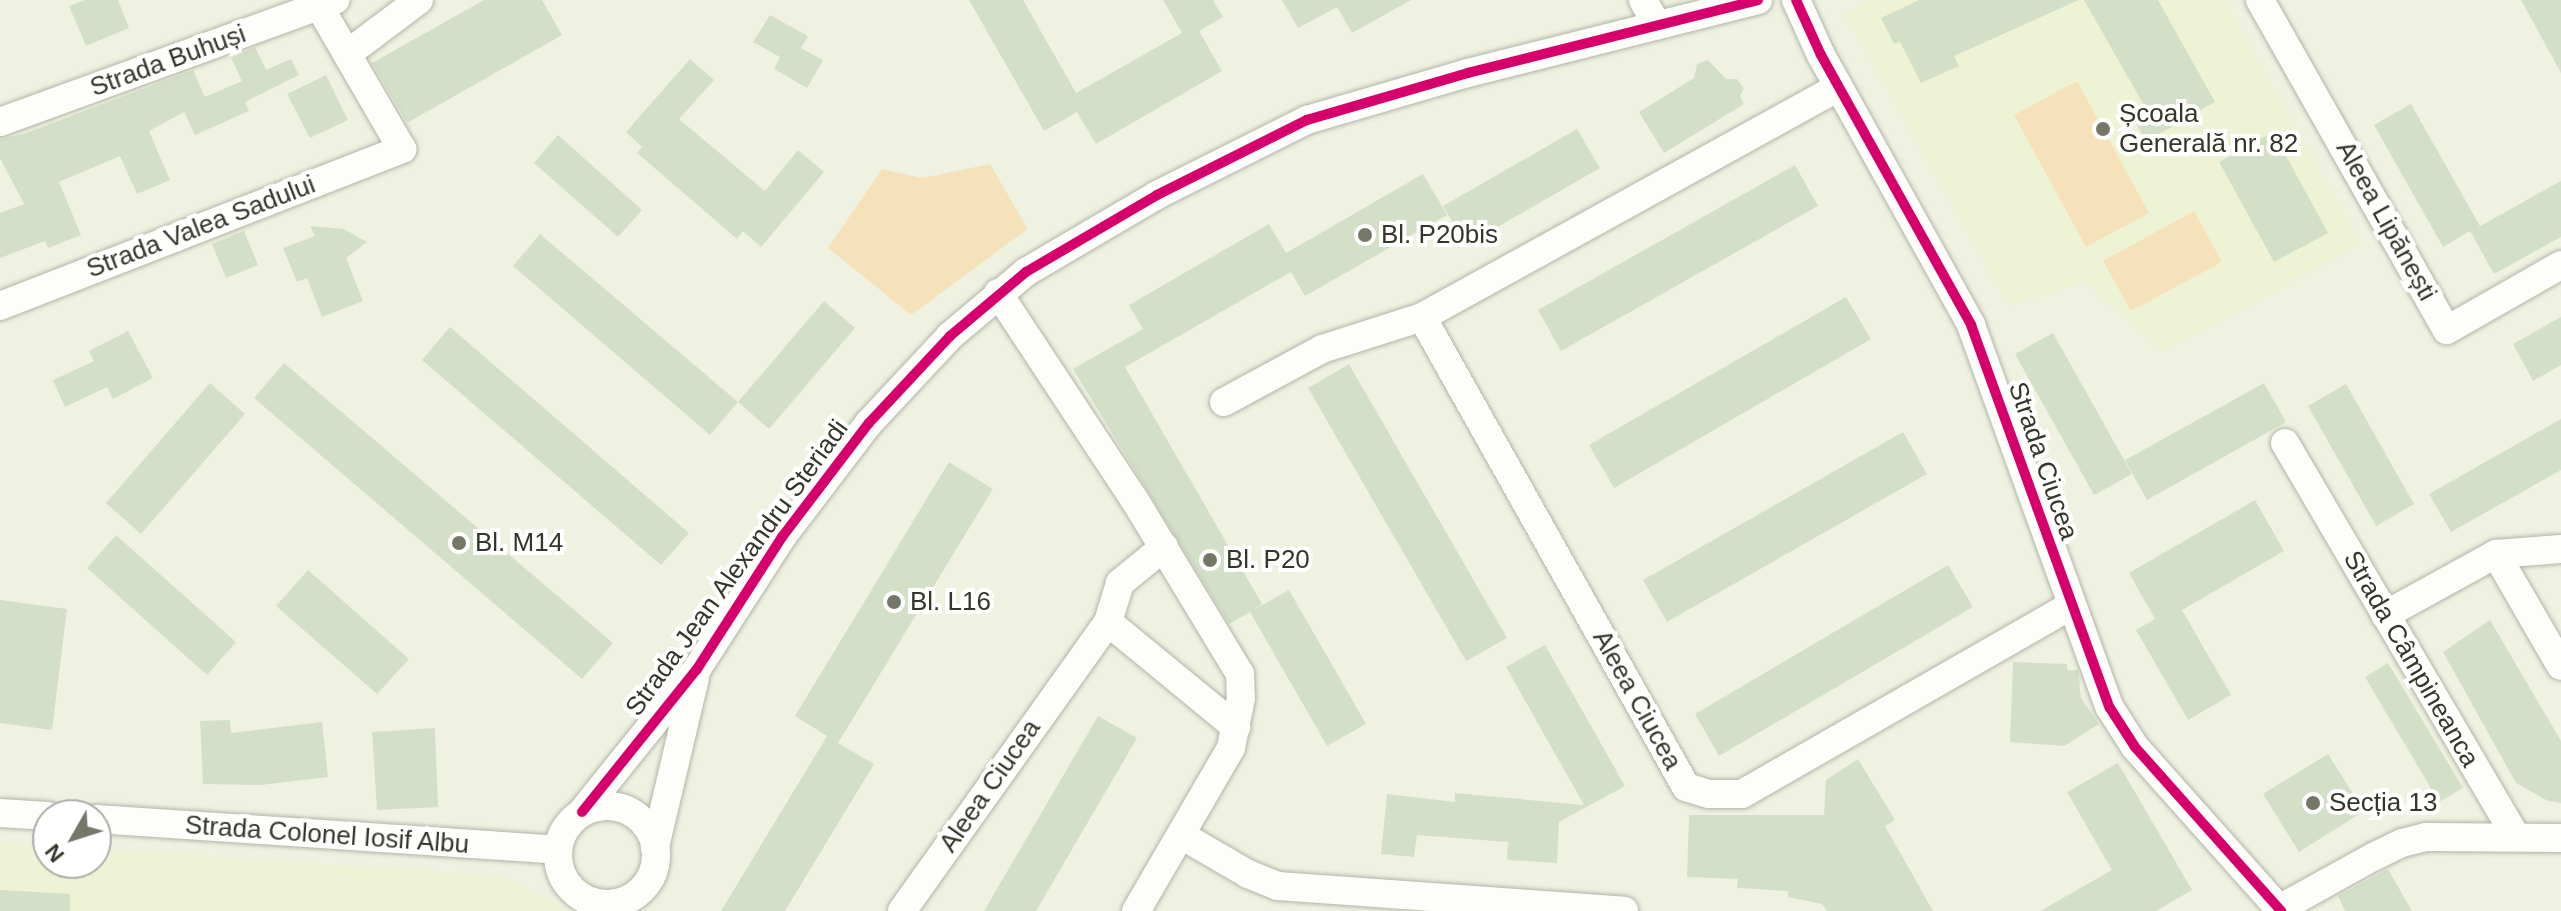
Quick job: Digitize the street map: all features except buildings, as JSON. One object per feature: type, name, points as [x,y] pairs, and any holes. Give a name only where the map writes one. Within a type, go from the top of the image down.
[{"type":"street","points":[[327,3],[347,54],[419,0]]},
{"type":"street","points":[[1643,0],[1657,25]]},
{"type":"street","name":"Strada Jean Alexandru Steriadi","points":[[582,812],[697,669],[782,537],[869,423],[938,347],[998,293],[1055,254],[1157,195],[1307,120],[1468,73],[1758,0]]},
{"type":"street","name":"Strada Ciucea","points":[[1796,0],[1838,87],[1971,325],[2100,686],[2124,732],[2280,910]]},
{"type":"street","name":"Aleea Lipănești","points":[[2260,0],[2447,330],[2561,265]]},
{"type":"street","name":"Strada Buhuși","points":[[0,122],[327,3]]},
{"type":"street","name":"Strada Valea Sadului","points":[[0,306],[402,149],[347,54]]},
{"type":"street","points":[[1224,402],[1322,349],[1422,317],[1838,87]]},
{"type":"street","points":[[998,293],[1164,547],[1240,674],[1241,698],[1231,748],[1136,911]]},
{"type":"street","name":"Aleea Ciucea","points":[[1422,317],[1686,787],[1709,794],[1742,794],[2070,606]]},
{"type":"street","name":"Strada Câmpineanca","points":[[2285,443],[2515,835]]},
{"type":"street","name":"Aleea Ciucea","points":[[902,911],[1108,622],[1120,583],[1164,547]]},
{"type":"street","points":[[2385,615],[2496,554],[2561,549]]},
{"type":"street","points":[[2496,554],[2561,666]]},
{"type":"street","points":[[1108,622],[1236,727]]},
{"type":"street","name":"Strada Jean Alexandru Steriadi","points":[[655,847],[697,669]]},
{"type":"street","points":[[612,806],[627,811],[649,832],[655,847],[653,871],[647,882],[617,907],[591,901],[571,888],[560,870],[558,850],[570,822],[582,812],[612,806]]},
{"type":"street","points":[[0,813],[32,815]]},
{"type":"street","name":"Strada Colonel Iosif Albu","points":[[112,820],[558,850]]},
{"type":"street","points":[[1181,835],[1248,874],[1278,886],[1624,911]]},
{"type":"street","points":[[2280,910],[2402,843],[2450,835],[2561,838]]},
{"type":"street","points":[[647,882],[653,911]]},
{"type":"shaded area","name":"Școala Generală nr. 82","points":[[1872,0],[2224,0],[2361,244],[2164,352],[2085,282],[2009,306],[1845,14]]},
{"type":"shaded area","points":[[2077,81],[2149,213],[2086,247],[2014,115]]},
{"type":"shaded area","points":[[990,164],[1028,229],[911,315],[828,248],[882,169],[922,178]]},
{"type":"shaded area","points":[[2194,211],[2222,262],[2131,311],[2103,261]]},
{"type":"shaded area","points":[[0,841],[32,843],[32,879],[112,879],[112,849],[502,876],[568,911],[0,911]]},
{"type":"cycle path","points":[[582,812],[697,669],[782,537],[869,423],[950,336],[1026,272],[1157,195],[1307,120],[1468,73],[1758,0]]},
{"type":"cycle path","points":[[1796,0],[1821,55],[1971,325],[2110,708],[2135,747],[2281,911]]},
{"type":"place","name":"Școala Generală nr. 82","points":[[2103,129]]},
{"type":"place","name":"Bl. P20bis","points":[[1365,235]]},
{"type":"place","name":"Bl. M14","points":[[459,543]]},
{"type":"place","name":"Bl. P20","points":[[1210,560]]},
{"type":"place","name":"Bl. L16","points":[[894,602]]},
{"type":"place","name":"Secția 13","points":[[2313,803]]}]
